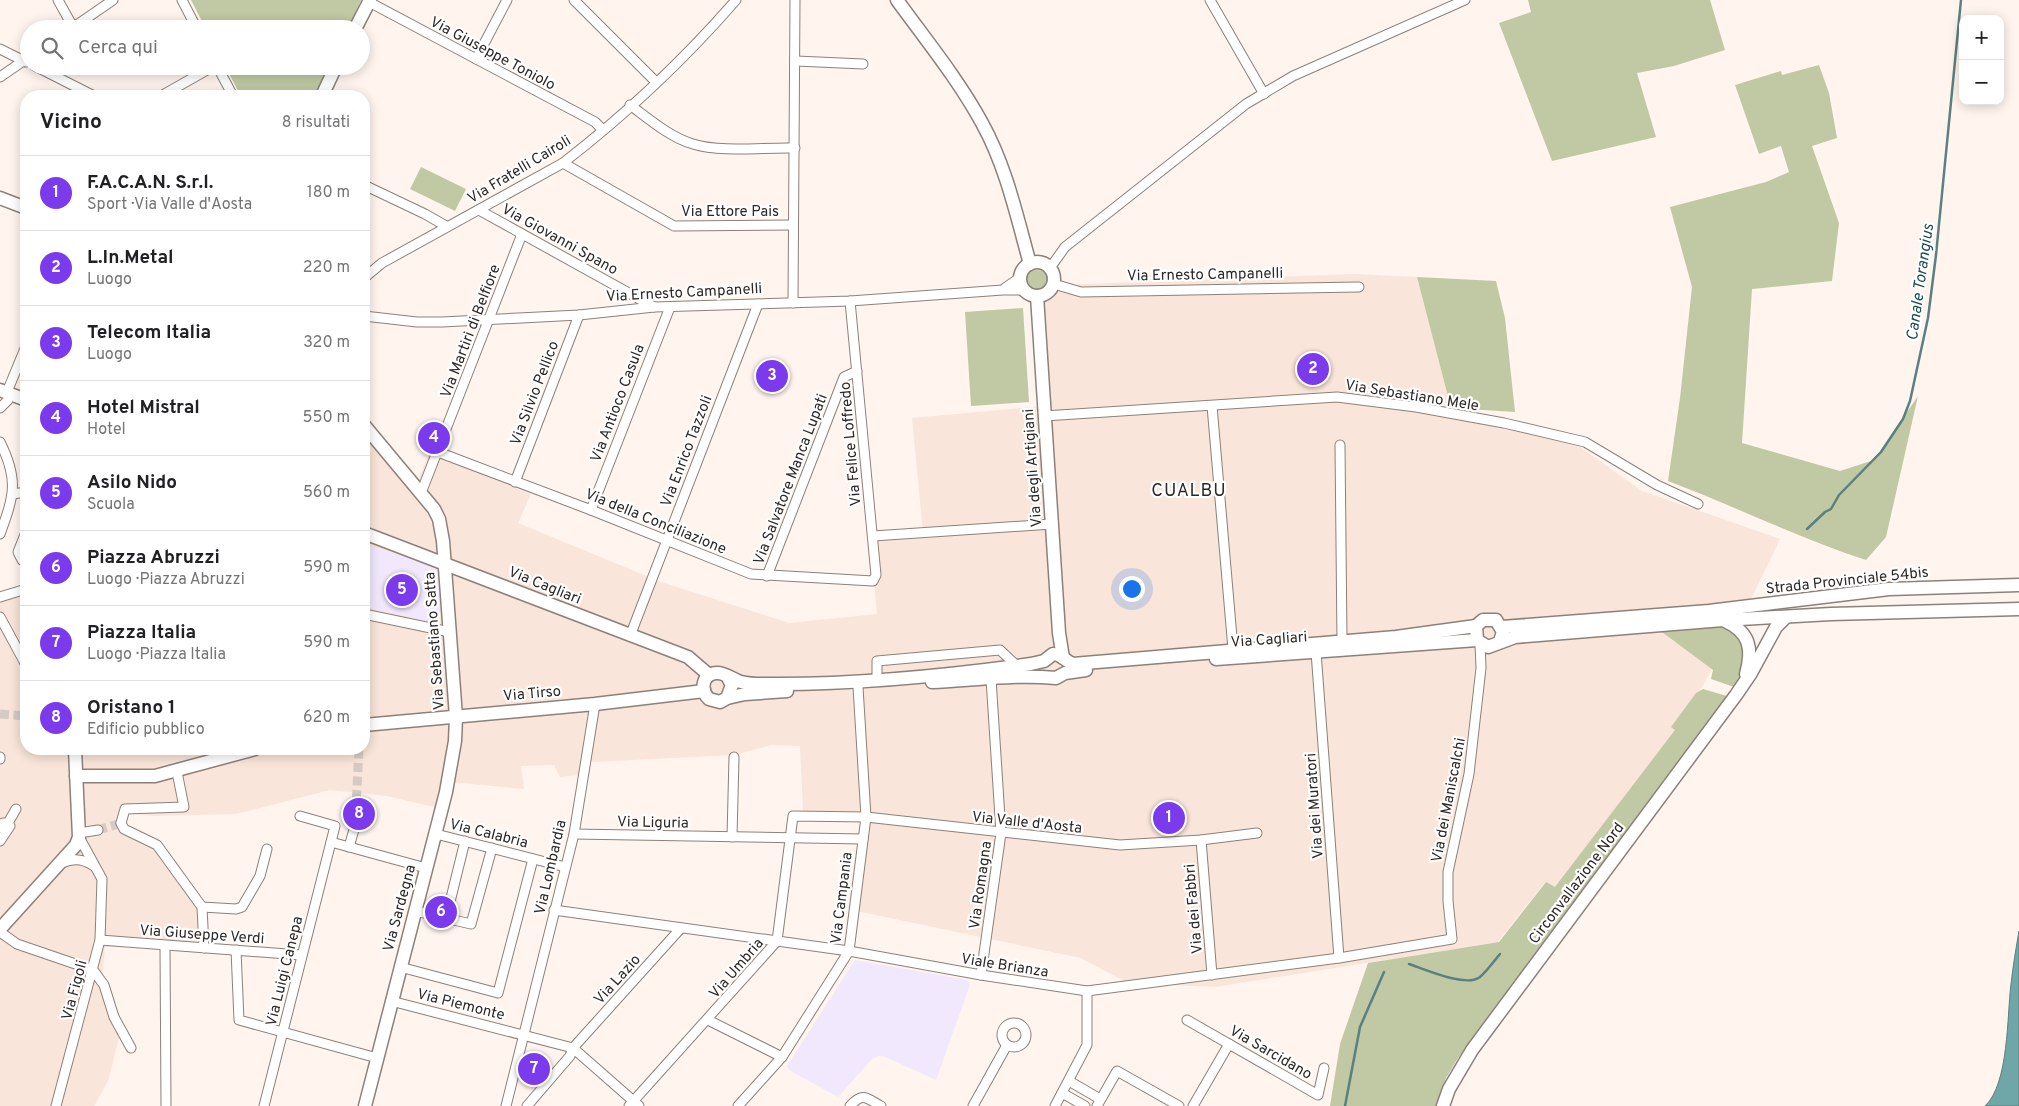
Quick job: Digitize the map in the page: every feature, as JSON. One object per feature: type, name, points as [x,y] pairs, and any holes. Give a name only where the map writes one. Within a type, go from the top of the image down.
[{"type":"main road","points":[[897,0],[965,94],[983,124],[999,159],[1030,264]]},
{"type":"main road","points":[[360,20],[370,1]]},
{"type":"main road","points":[[325,90],[332,75]]},
{"type":"main road","points":[[0,198],[20,206]]},
{"type":"main road","points":[[1025,290],[1021,277],[1024,270],[1030,264],[1041,263],[1050,268],[1054,275],[1054,284],[1048,293],[1037,296]]},
{"type":"main road","name":"Via Ernesto Campanelli","points":[[1025,290],[1037,296]]},
{"type":"main road","name":"Via degli Artigiani","points":[[1037,296],[1059,638],[1065,664]]},
{"type":"main road","points":[[6,392],[20,398]]},
{"type":"main road","name":"Via Sebastiano Satta","points":[[370,432],[421,493],[439,519],[445,563],[456,717]]},
{"type":"main road","name":"Via Cagliari","points":[[370,540],[445,563],[688,657],[709,675]]},
{"type":"main road","name":"Strada Provinciale 54bis","points":[[1714,617],[1889,589],[2019,584]]},
{"type":"main road","points":[[1714,617],[1786,617],[1831,614],[2019,610]]},
{"type":"main road","name":"Via Cagliari","points":[[1065,664],[1396,636],[1476,626],[1487,618],[1496,620],[1502,627],[1714,617]]},
{"type":"main road","name":"Via Cagliari","points":[[727,676],[741,682],[778,684],[877,679],[1017,666],[1046,659],[1056,654],[1065,664],[1109,668],[1478,642],[1488,647],[1498,643],[1534,636],[1714,617]]},
{"type":"main road","name":"Circonvallazione Nord","points":[[1714,617],[1738,628],[1747,640],[1749,661],[1743,684]]},
{"type":"main road","name":"Circonvallazione Nord","points":[[1443,1106],[1449,1089],[1472,1050],[1752,673],[1776,627],[1786,617]]},
{"type":"main road","points":[[1476,626],[1478,642]]},
{"type":"main road","points":[[1498,643],[1503,632],[1502,627]]},
{"type":"main road","points":[[1047,676],[1043,671],[1046,659],[1059,638]]},
{"type":"main road","name":"Via Cagliari","points":[[727,698],[745,694],[858,687],[1047,676],[1056,678],[1065,664]]},
{"type":"main road","points":[[717,673],[727,676],[732,689],[727,698],[720,702],[712,701],[704,691],[704,682],[709,675],[717,673]]},
{"type":"main road","name":"Via Tirso","points":[[370,724],[594,704],[704,691]]},
{"type":"main road","name":"Via Sardegna","points":[[365,1106],[451,772],[456,717]]},
{"type":"main road","points":[[0,931],[73,850],[79,835],[75,755]]},
{"type":"main road","points":[[76,776],[139,777],[177,772],[235,755]]},
{"type":"street","points":[[58,0],[68,20]]},
{"type":"street","points":[[84,20],[113,0]]},
{"type":"street","points":[[182,0],[192,20]]},
{"type":"street","points":[[476,59],[507,0]]},
{"type":"street","points":[[574,0],[656,82]]},
{"type":"street","name":"Via Fratelli Cairoli","points":[[370,273],[382,263],[446,226],[563,163],[603,130],[701,41],[736,0]]},
{"type":"street","points":[[793,303],[795,0]]},
{"type":"street","points":[[1210,0],[1264,94]]},
{"type":"street","points":[[1050,268],[1065,247],[1246,104],[1293,76],[1465,0]]},
{"type":"street","name":"Via Giuseppe Toniolo","points":[[370,1],[595,122],[603,130]]},
{"type":"street","points":[[0,50],[20,57]]},
{"type":"street","points":[[796,61],[863,64]]},
{"type":"street","points":[[0,77],[20,64]]},
{"type":"street","points":[[53,75],[82,90]]},
{"type":"street","points":[[172,90],[200,75]]},
{"type":"street","points":[[221,75],[230,90]]},
{"type":"street","points":[[630,105],[656,125],[693,144],[719,147],[795,148]]},
{"type":"street","name":"Via Ettore Pais","points":[[563,163],[674,226],[793,224]]},
{"type":"street","points":[[370,188],[446,226]]},
{"type":"street","name":"Via Giovanni Spano","points":[[478,210],[654,307]]},
{"type":"street","name":"Via Martiri di Belfiore","points":[[421,493],[522,234]]},
{"type":"street","points":[[1003,290],[1021,277]]},
{"type":"street","name":"Via Ernesto Campanelli","points":[[1054,284],[1081,292],[1359,287]]},
{"type":"street","name":"Via Ernesto Campanelli","points":[[370,316],[417,322],[490,320],[654,307],[850,301],[1025,290]]},
{"type":"street","name":"Via Felice Loffredo","points":[[850,301],[876,575],[871,581]]},
{"type":"street","name":"Via Enrico Tazzoli","points":[[630,636],[758,304]]},
{"type":"street","name":"Via Antioco Casula","points":[[591,510],[670,307]]},
{"type":"street","name":"Via Silvio Pellico","points":[[515,482],[579,314]]},
{"type":"street","points":[[0,408],[8,400],[6,392],[20,360]]},
{"type":"street","name":"Via Salvatore Manca Lupati","points":[[767,576],[844,377],[857,370]]},
{"type":"street","name":"Via Sebastiano Mele","points":[[1044,416],[1336,397],[1416,407],[1504,423],[1585,442],[1657,485],[1698,504]]},
{"type":"street","points":[[1212,406],[1233,649]]},
{"type":"street","points":[[0,442],[10,462],[14,494],[0,534]]},
{"type":"street","points":[[1340,445],[1342,640]]},
{"type":"street","name":"Via della Conciliazione","points":[[438,452],[591,510],[751,574],[871,581]]},
{"type":"street","points":[[14,494],[20,493]]},
{"type":"street","points":[[873,536],[1052,524]]},
{"type":"street","points":[[0,597],[20,591]]},
{"type":"street","points":[[370,615],[450,632]]},
{"type":"street","points":[[0,618],[20,654]]},
{"type":"street","name":"Via dei Maniscalchi","points":[[1452,939],[1447,886],[1449,860],[1469,774],[1481,666],[1478,642]]},
{"type":"street","name":"Via dei Maniscalchi","points":[[1481,666],[1498,643]]},
{"type":"street","points":[[877,679],[876,661],[1000,650],[1017,666]]},
{"type":"street","name":"Via dei Muratori","points":[[1316,652],[1339,958]]},
{"type":"street","name":"Via Romagna","points":[[981,975],[1001,833],[991,679]]},
{"type":"street","name":"Via Campania","points":[[738,1106],[782,1057],[849,951],[866,817],[858,687]]},
{"type":"street","name":"Via Lombardia","points":[[506,1106],[574,834],[594,704]]},
{"type":"street","points":[[732,837],[734,757]]},
{"type":"street","points":[[177,772],[184,807],[125,809],[119,823],[124,829],[157,845],[202,907],[204,948]]},
{"type":"street","points":[[0,841],[10,826],[4,825],[16,809]]},
{"type":"street","name":"Via Luigi Canepa","points":[[264,1106],[335,826],[300,816]]},
{"type":"street","name":"Via Valle d'Aosta","points":[[794,816],[866,817],[1001,833],[1120,844],[1201,840],[1258,833]]},
{"type":"street","name":"Via Umbria","points":[[634,1104],[777,941],[794,816]]},
{"type":"street","points":[[349,847],[355,826]]},
{"type":"street","points":[[94,866],[79,835],[98,830]]},
{"type":"street","name":"Via Calabria","points":[[436,834],[565,867]]},
{"type":"street","name":"Via Liguria","points":[[574,834],[863,839]]},
{"type":"street","name":"Via dei Fabbri","points":[[1201,840],[1212,975]]},
{"type":"street","points":[[446,918],[466,841]]},
{"type":"street","points":[[331,842],[426,868]]},
{"type":"street","points":[[415,911],[471,924],[492,848]]},
{"type":"street","points":[[202,907],[236,909],[242,907],[260,876],[267,849]]},
{"type":"street","points":[[400,967],[498,993],[533,858]]},
{"type":"street","points":[[60,864],[68,860],[77,860],[94,866]]},
{"type":"street","name":"Via Figoli","points":[[57,1106],[100,940],[102,879],[94,866]]},
{"type":"street","name":"Viale Brianza","points":[[554,910],[849,951],[981,975],[1088,991],[1339,958],[1452,939]]},
{"type":"street","name":"Via Lazio","points":[[527,1106],[570,1056],[573,1048],[681,928]]},
{"type":"street","points":[[0,931],[17,944],[93,970],[104,985],[114,1017],[131,1048]]},
{"type":"street","name":"Via Giuseppe Verdi","points":[[100,940],[301,955]]},
{"type":"street","points":[[165,946],[166,1106]]},
{"type":"street","points":[[236,950],[239,1020],[377,1058]]},
{"type":"street","points":[[1055,1106],[1087,1045],[1088,991]]},
{"type":"street","name":"Via Piemonte","points":[[391,1001],[573,1048]]},
{"type":"street","points":[[708,1020],[782,1057]]},
{"type":"street","name":"Via Sarcidano","points":[[1187,1020],[1318,1095],[1324,1068]]},
{"type":"street","points":[[1193,1106],[1229,1044]]},
{"type":"street","points":[[973,1106],[1007,1045]]},
{"type":"street","points":[[573,1048],[634,1104]]},
{"type":"street","points":[[1069,1081],[1099,1103],[1118,1071],[1179,1106]]},
{"type":"street","points":[[1062,1093],[1085,1106]]},
{"type":"street","points":[[850,1106],[861,1097],[881,1106]]},
{"type":"shaded area","points":[[1354,274],[1417,277],[1451,408],[1580,447],[1642,491],[1780,539],[1753,595],[1677,732],[1557,889],[1545,882],[1498,942],[1215,987],[1128,983],[1081,958],[852,910],[867,818],[803,811],[800,746],[771,745],[734,755],[591,762],[589,774],[560,777],[554,765],[521,766],[524,789],[451,782],[438,808],[387,796],[330,790],[236,814],[154,816],[124,813],[127,826],[176,861],[192,885],[201,926],[196,946],[105,947],[102,982],[119,1038],[108,1081],[94,1106],[0,1106],[0,601],[20,594],[20,755],[370,755],[370,444],[381,438],[418,479],[429,454],[531,494],[518,523],[661,582],[789,623],[877,614],[870,536],[923,533],[912,418],[1043,406],[1034,286]]},
{"type":"shaded area","points":[[370,546],[436,566],[439,572],[440,620],[431,622],[370,608]]},
{"type":"shaded area","points":[[855,960],[967,980],[970,985],[936,1080],[883,1056],[878,1056],[872,1059],[838,1097],[789,1070],[787,1066]]},
{"type":"green space","points":[[191,0],[361,0],[352,20],[201,20]]},
{"type":"green space","points":[[1528,0],[1710,0],[1725,50],[1674,66],[1637,73],[1656,137],[1552,161],[1499,23],[1531,12]]},
{"type":"green space","points":[[1819,65],[1829,93],[1837,138],[1812,146],[1839,223],[1832,281],[1752,289],[1742,443],[1840,471],[1874,460],[1918,396],[1886,537],[1866,560],[1816,542],[1668,481],[1680,398],[1692,287],[1670,207],[1766,182],[1789,172],[1781,146],[1759,154],[1735,85],[1781,71],[1782,75]]},
{"type":"green space","points":[[230,75],[326,75],[319,90],[238,90]]},
{"type":"green space","points":[[421,167],[466,189],[455,211],[410,189]]},
{"type":"green space","points":[[1037,270],[1042,271],[1048,277],[1048,287],[1042,293],[1037,294],[1032,293],[1026,287],[1025,282],[1026,277],[1032,271]]},
{"type":"green space","points":[[1417,277],[1496,281],[1505,318],[1515,412],[1451,408]]},
{"type":"green space","points":[[1023,308],[1029,402],[971,406],[965,312]]},
{"type":"green space","points":[[1721,625],[1734,631],[1741,637],[1744,644],[1745,660],[1741,675],[1734,687],[1711,679],[1713,670],[1658,629]]},
{"type":"green space","points":[[1703,689],[1727,696],[1574,905],[1458,1058],[1446,1078],[1436,1106],[1330,1106],[1340,1044],[1368,963],[1499,942],[1546,882],[1555,887],[1675,730],[1671,727],[1696,693]]},
{"type":"water","points":[[2019,931],[2019,1106],[1985,1106],[1993,1096],[2003,1066],[2012,977]]},
{"type":"waterway","name":"Canale Torangius","points":[[1807,529],[1825,512],[1831,509],[1839,495],[1881,452],[1903,419],[1910,401],[1928,318],[1961,0]]},
{"type":"waterway","name":"Canale Torangius","points":[[1409,964],[1455,979],[1474,980],[1483,975],[1500,954]]},
{"type":"waterway","name":"Canale Torangius","points":[[1345,1106],[1360,1027],[1384,972]]},
{"type":"tunnel","points":[[0,714],[20,716]]},
{"type":"tunnel","points":[[355,826],[359,755]]},
{"type":"tunnel","points":[[98,830],[118,824]]},
{"type":"place","name":"L.In.Metal","points":[[1313,369]]},
{"type":"place","name":"Telecom Italia","points":[[772,376]]},
{"type":"place","name":"Hotel Mistral","points":[[434,438]]},
{"type":"place","name":"Asilo Nido","points":[[402,590]]},
{"type":"place","name":"Oristano 1","points":[[359,814]]},
{"type":"place","name":"F.A.C.A.N. S.r.l.","points":[[1169,818]]},
{"type":"place","name":"Piazza Abruzzi","points":[[441,912]]},
{"type":"place","name":"Piazza Italia","points":[[534,1069]]},
{"type":"district","name":"CUALBU","points":[[1189,490]]}]
